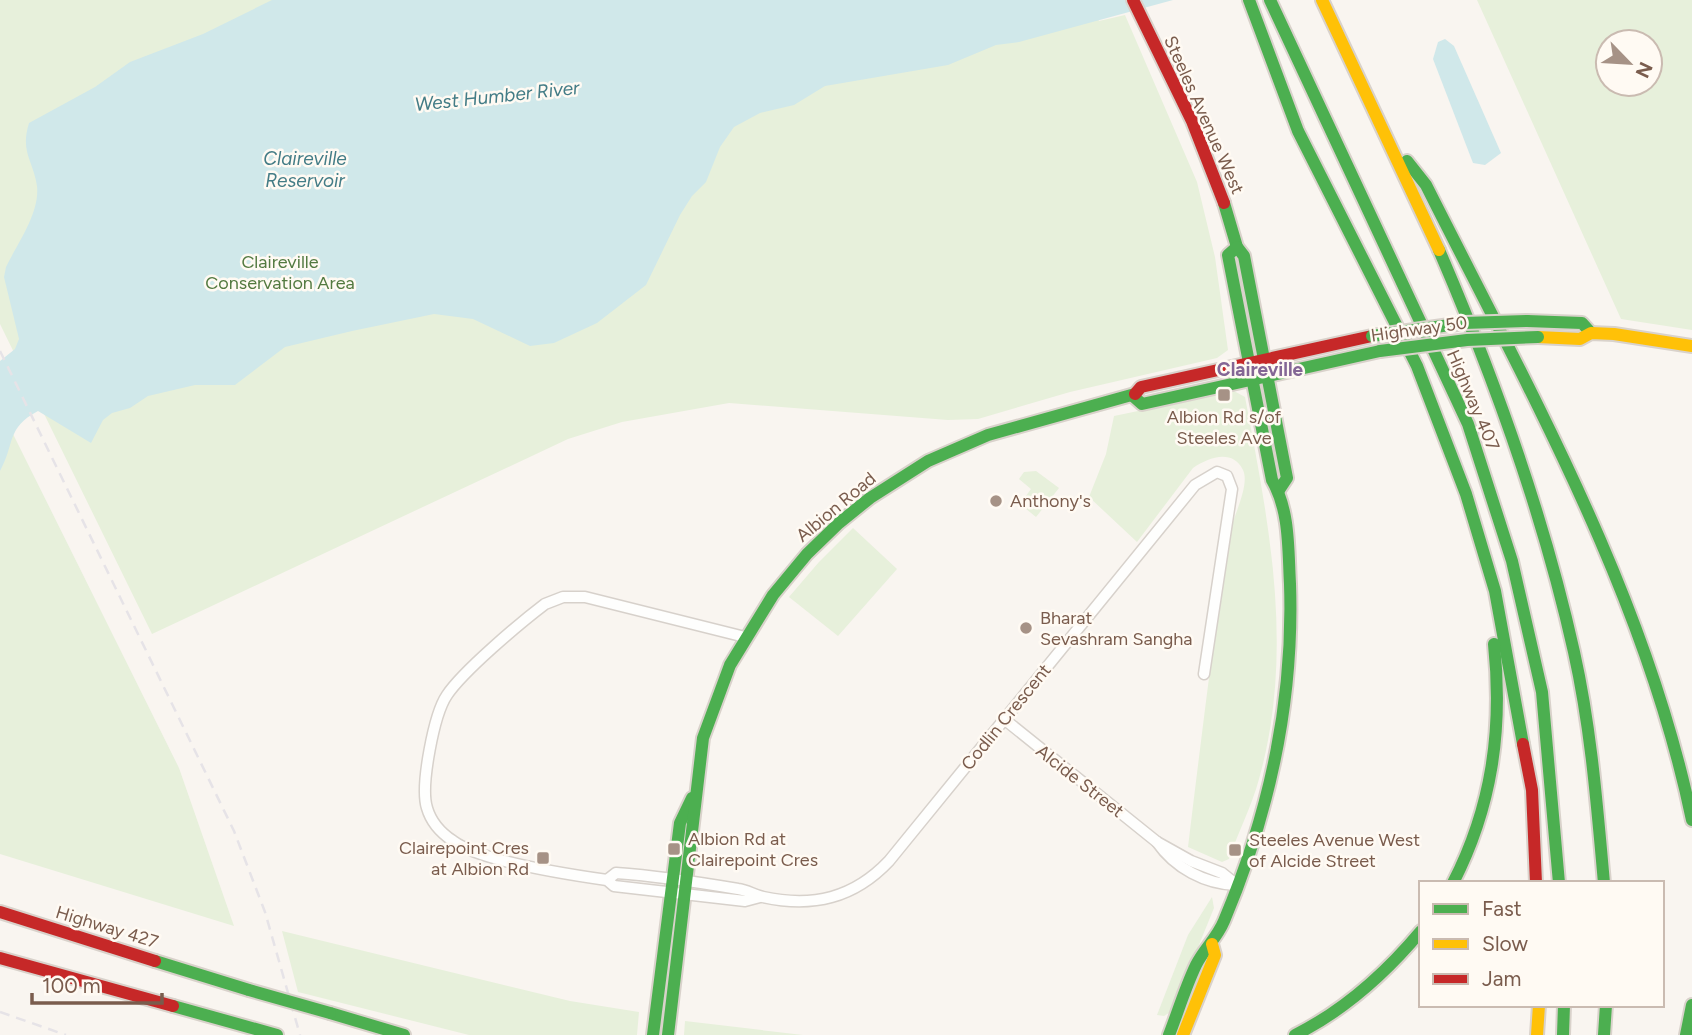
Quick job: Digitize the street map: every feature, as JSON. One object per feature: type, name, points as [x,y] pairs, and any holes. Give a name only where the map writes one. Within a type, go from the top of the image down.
[{"type":"main road","name":"Steeles Avenue West","points":[[1133,0],[1209,161],[1237,247],[1244,256],[1287,478],[1279,490]]},
{"type":"main road","points":[[1249,0],[1298,131],[1417,366],[1466,494],[1495,591],[1532,790],[1536,881]]},
{"type":"main road","name":"Highway 407","points":[[1270,0],[1468,424],[1512,561],[1542,692],[1559,881]]},
{"type":"main road","name":"Highway 407","points":[[1322,0],[1392,142],[1522,458],[1568,618],[1589,733],[1604,881]]},
{"type":"main road","points":[[1392,142],[1426,185],[1598,533],[1664,696],[1682,765],[1692,820]]},
{"type":"main road","name":"Steeles Avenue West","points":[[1169,1035],[1202,952],[1212,944],[1237,885],[1268,797],[1285,702],[1290,590],[1286,530],[1279,490],[1272,480],[1228,255],[1237,247]]},
{"type":"main road","name":"Highway 50","points":[[1264,360],[1372,336],[1464,323],[1581,323],[1591,333]]},
{"type":"main road","name":"Highway 50","points":[[1252,379],[1380,351],[1467,340],[1538,337],[1580,339],[1591,333],[1692,346]]},
{"type":"main road","name":"Albion Road","points":[[668,1035],[702,738],[710,713],[745,637],[773,595],[807,554],[861,505],[910,472],[945,453],[988,435],[1133,396],[1141,387],[1264,360]]},
{"type":"main road","name":"Albion Road","points":[[1133,396],[1142,404],[1252,379]]},
{"type":"main road","points":[[1454,881],[1466,859],[1487,800],[1498,730],[1496,660],[1487,594],[1487,567]]},
{"type":"main road","name":"Albion Road","points":[[653,1035],[680,823],[696,788]]},
{"type":"main road","name":"Highway 427","points":[[0,912],[404,1035]]},
{"type":"main road","points":[[1295,1035],[1358,994],[1405,951],[1419,934]]},
{"type":"main road","name":"Steeles Avenue West","points":[[1183,1035],[1215,955],[1212,944]]},
{"type":"main road","points":[[0,958],[215,1019],[246,1032],[277,1035]]},
{"type":"main road","points":[[1686,1035],[1692,1005]]},
{"type":"main road","points":[[1537,1035],[1539,1007]]},
{"type":"main road","points":[[1563,1035],[1564,1007]]},
{"type":"main road","points":[[1604,1035],[1606,1007]]},
{"type":"street","name":"Codlin Crescent","points":[[687,887],[745,901],[760,897],[820,901],[843,896],[867,882],[889,861],[1195,485],[1217,472],[1227,476],[1232,489],[1204,674]]},
{"type":"street","points":[[687,887],[671,892],[614,886],[607,880],[549,871],[456,844],[438,827],[429,813],[425,795],[433,726],[447,694],[537,611],[564,597],[597,599],[745,637]]},
{"type":"street","name":"Alcide Street","points":[[1004,719],[1157,842],[1167,855],[1186,870],[1218,884],[1237,885]]},
{"type":"street","points":[[607,880],[616,873],[673,878],[687,887]]},
{"type":"green space","name":"Claireville Conservation Area","points":[[0,0],[1090,0],[1099,21],[1125,15],[1197,182],[1215,257],[1228,350],[1217,358],[1070,392],[978,419],[948,420],[729,403],[622,422],[568,439],[152,634],[0,324]]},
{"type":"green space","points":[[1477,0],[1692,0],[1692,330],[1621,319]]},
{"type":"green space","points":[[1234,391],[1245,397],[1262,492],[1277,635],[1270,731],[1259,779],[1229,859],[1222,862],[1188,847],[1226,546],[1242,496],[1245,477],[1243,470],[1233,459],[1226,457],[1213,458],[1193,468],[1137,542],[1089,497],[1106,454],[1114,416]]},
{"type":"green space","points":[[0,400],[13,434],[179,768],[234,926],[0,854]]},
{"type":"green space","points":[[1036,471],[1059,488],[1036,517],[1020,504],[1031,489],[1019,479],[1024,472]]},
{"type":"green space","points":[[853,528],[897,569],[838,636],[789,597]]},
{"type":"green space","points":[[1212,897],[1214,908],[1172,1011],[1164,1016],[1157,1015],[1188,935]]},
{"type":"green space","points":[[282,931],[570,1001],[639,1012],[637,1035],[469,1035],[298,992]]},
{"type":"green space","points":[[685,1021],[803,1035],[684,1035]]},
{"type":"water","name":"Claireville Reservoir","points":[[272,0],[1173,0],[1019,42],[996,45],[948,65],[825,86],[794,105],[760,113],[734,127],[720,147],[706,182],[692,196],[680,215],[646,285],[597,323],[554,343],[530,346],[473,319],[434,314],[352,331],[285,347],[235,385],[195,385],[148,396],[130,408],[112,413],[103,420],[91,443],[38,411],[16,430],[0,471],[0,361],[15,349],[19,339],[4,277],[6,267],[31,217],[37,196],[26,141],[29,123],[95,87],[130,62],[203,34]]},
{"type":"water","points":[[1445,39],[1454,46],[1501,153],[1485,165],[1473,163],[1433,59],[1438,42]]},
{"type":"railway","points":[[0,351],[234,831],[265,912],[300,1035]]},
{"type":"railway","points":[[0,1012],[66,1035]]},
{"type":"traffic: fast","points":[[1249,0],[1298,131],[1417,366],[1466,494],[1495,591],[1523,744]]},
{"type":"traffic: fast","points":[[1270,0],[1468,424],[1512,561],[1542,692],[1559,881]]},
{"type":"traffic: fast","points":[[1407,161],[1426,185],[1580,495],[1645,654],[1671,736],[1692,820]]},
{"type":"traffic: fast","points":[[1224,203],[1237,247],[1244,256],[1287,478],[1279,490]]},
{"type":"traffic: fast","points":[[1169,1035],[1196,965],[1224,921],[1254,840],[1275,756],[1288,671],[1290,584],[1287,530],[1282,504],[1272,480],[1228,255],[1237,247]]},
{"type":"traffic: fast","points":[[1439,250],[1516,448],[1562,600],[1585,709],[1604,881]]},
{"type":"traffic: fast","points":[[1527,321],[1582,323],[1591,333]]},
{"type":"traffic: fast","points":[[1372,336],[1464,323],[1527,321]]},
{"type":"traffic: fast","points":[[1380,351],[1467,340],[1538,337]]},
{"type":"traffic: fast","points":[[1133,396],[1142,404],[1380,351]]},
{"type":"traffic: fast","points":[[668,1035],[703,738],[730,665],[773,595],[807,554],[839,523],[870,498],[928,461],[988,435],[1135,394]]},
{"type":"traffic: fast","points":[[1454,881],[1477,826],[1492,767],[1497,707],[1494,644]]},
{"type":"traffic: fast","points":[[653,1035],[680,823],[692,798]]},
{"type":"traffic: fast","points":[[1295,1035],[1331,1014],[1363,990],[1419,933]]},
{"type":"traffic: fast","points":[[155,961],[249,990]]},
{"type":"traffic: fast","points":[[249,990],[330,1013]]},
{"type":"traffic: fast","points":[[1686,1035],[1692,1005]]},
{"type":"traffic: fast","points":[[173,1006],[277,1035]]},
{"type":"traffic: fast","points":[[1563,1035],[1564,1007]]},
{"type":"traffic: fast","points":[[1604,1035],[1606,1007]]},
{"type":"traffic: fast","points":[[330,1013],[404,1035]]},
{"type":"traffic: slow","points":[[1322,0],[1439,250]]},
{"type":"traffic: slow","points":[[1538,337],[1580,339],[1591,333],[1614,334],[1692,346]]},
{"type":"traffic: slow","points":[[1183,1035],[1215,955],[1212,944]]},
{"type":"traffic: slow","points":[[1537,1035],[1539,1007]]},
{"type":"traffic: jam","points":[[1133,0],[1192,121],[1224,203]]},
{"type":"traffic: jam","points":[[1135,394],[1141,387],[1372,336]]},
{"type":"traffic: jam","points":[[1523,744],[1532,790],[1536,881]]},
{"type":"traffic: jam","points":[[0,912],[155,961]]},
{"type":"traffic: jam","points":[[0,958],[173,1006]]},
{"type":"place","name":"Albion Rd s/of Steeles Ave","points":[[1224,395]]},
{"type":"place","name":"Anthony's","points":[[996,501]]},
{"type":"place","name":"Bharat Sevashram Sangha","points":[[1026,628]]},
{"type":"place","name":"Albion Rd at Clairepoint Cres","points":[[674,849]]},
{"type":"place","name":"Steeles Avenue West of Alcide Street","points":[[1235,850]]},
{"type":"place","name":"Clairepoint Cres at Albion Rd","points":[[543,858]]},
{"type":"district","name":"Claireville","points":[[1260,369]]},
{"type":"water label","name":"West Humber River","points":[[497,96]]}]
